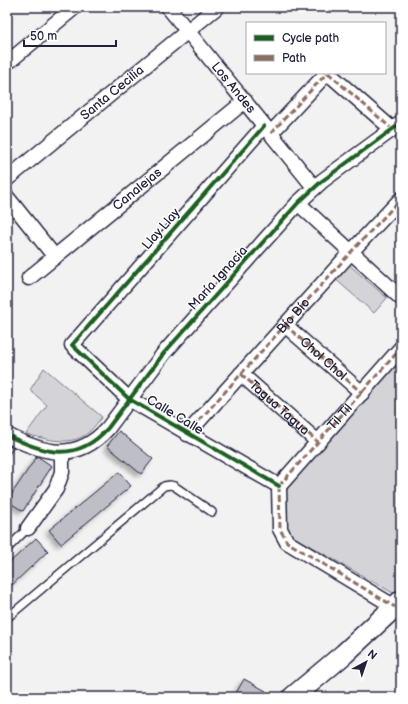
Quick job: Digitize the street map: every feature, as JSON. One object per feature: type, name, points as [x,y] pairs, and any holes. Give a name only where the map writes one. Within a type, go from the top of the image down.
[{"type":"street","points":[[7,63],[75,7]]},
{"type":"street","name":"Los Andes","points":[[168,7],[314,187]]},
{"type":"street","name":"Santa Cecilia","points":[[7,179],[217,7]]},
{"type":"street","name":"Llay Llay","points":[[72,345],[268,129],[326,74]]},
{"type":"street","points":[[328,74],[398,126]]},
{"type":"street","name":"Canalejas","points":[[29,278],[244,101]]},
{"type":"street","name":"María Ignacia","points":[[62,453],[83,448],[97,439],[108,428],[164,353],[314,187],[398,126]]},
{"type":"street","points":[[7,196],[55,257]]},
{"type":"street","name":"Bío Bío","points":[[187,434],[351,252],[401,199]]},
{"type":"street","points":[[298,203],[401,298]]},
{"type":"street","name":"Chol Chol","points":[[285,325],[362,393]]},
{"type":"street","name":"Calle Calle","points":[[72,345],[129,399],[279,486]]},
{"type":"street","name":"Til Til","points":[[279,486],[401,348]]},
{"type":"street","name":"Tagua Tagua","points":[[241,374],[318,442]]},
{"type":"street","points":[[7,435],[36,448],[62,453],[62,472],[56,489],[28,528]]},
{"type":"street","points":[[279,486],[280,529],[287,542],[398,604],[344,654],[293,697]]},
{"type":"lane","points":[[7,618],[164,486],[174,486],[212,512]]},
{"type":"lane","points":[[7,549],[28,528]]},
{"type":"shaded area","points":[[346,262],[387,298],[374,313],[333,277]]},
{"type":"shaded area","points":[[401,354],[401,586],[393,593],[285,532],[281,490]]},
{"type":"shaded area","points":[[44,368],[102,417],[92,429],[83,436],[68,441],[59,441],[26,434],[47,405],[30,390]]},
{"type":"building","points":[[119,431],[153,459],[141,474],[107,446]]},
{"type":"building","points":[[7,443],[14,447],[7,457]]},
{"type":"building","points":[[37,456],[52,466],[23,511],[7,501]]},
{"type":"building","points":[[119,472],[131,486],[61,544],[49,530]]},
{"type":"building","points":[[36,538],[48,551],[12,585],[7,581],[7,565]]},
{"type":"building","points":[[244,679],[266,691],[259,697],[239,697],[235,695]]},
{"type":"marked path","points":[[271,133],[326,74]]},
{"type":"marked path","points":[[329,74],[392,129]]},
{"type":"marked path","points":[[187,434],[351,252],[401,199]]},
{"type":"marked path","points":[[285,325],[362,393]]},
{"type":"marked path","points":[[279,486],[401,348]]},
{"type":"marked path","points":[[241,374],[318,442]]},
{"type":"marked path","points":[[279,486],[280,529],[287,542],[395,607]]},
{"type":"cycle path","points":[[7,435],[34,447],[60,452],[72,451],[84,447],[96,439],[108,428],[164,353],[298,203],[322,181],[401,123]]},
{"type":"cycle path","points":[[264,126],[72,345],[129,399],[279,486]]}]
